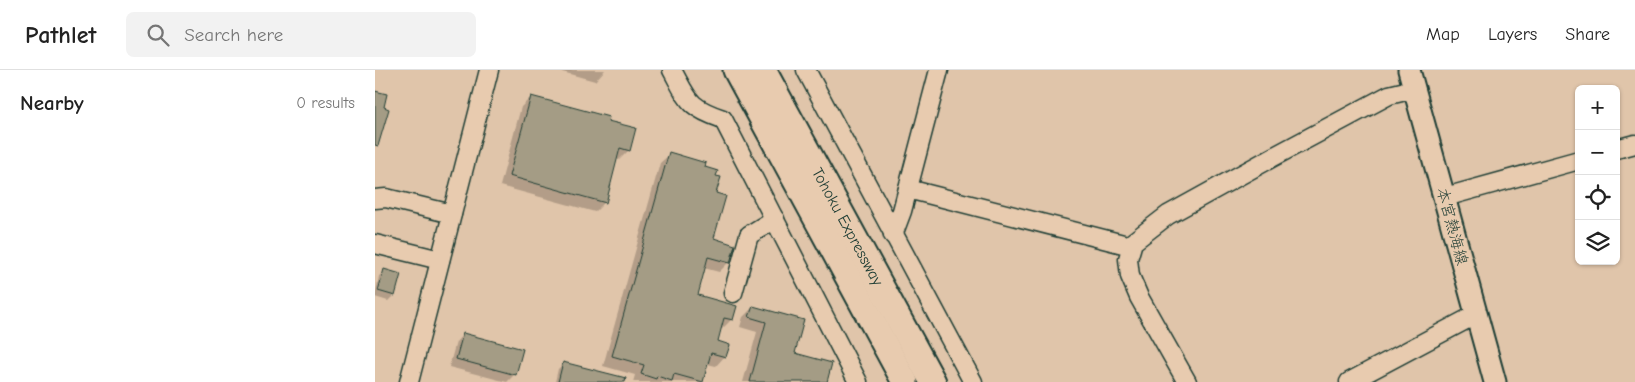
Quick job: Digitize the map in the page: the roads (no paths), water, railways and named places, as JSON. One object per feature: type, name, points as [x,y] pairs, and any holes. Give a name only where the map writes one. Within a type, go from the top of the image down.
[{"type":"highway","name":"Tohoku Expressway","points":[[736,70],[905,382]]},
{"type":"highway","name":"Tohoku Expressway","points":[[763,70],[933,382]]},
{"type":"main road","name":"本宮熱海線","points":[[1412,79],[1495,382]]},
{"type":"street","points":[[672,70],[690,104],[701,111],[723,119],[858,382]]},
{"type":"street","points":[[806,70],[973,382]]},
{"type":"street","points":[[893,235],[908,188],[939,70]]},
{"type":"street","points":[[409,382],[452,214],[485,71]]},
{"type":"street","points":[[1187,382],[1139,298],[1130,276],[1129,259],[1131,246],[1146,230],[1168,215],[1389,95],[1412,79]]},
{"type":"street","points":[[1620,148],[1635,144]]},
{"type":"street","points":[[1445,198],[1575,161]]},
{"type":"street","points":[[908,188],[1131,246]]},
{"type":"street","points":[[375,199],[386,198],[452,214]]},
{"type":"street","points":[[733,293],[749,235],[775,219]]},
{"type":"street","points":[[375,244],[440,260]]},
{"type":"street","points":[[1349,382],[1477,314]]}]
